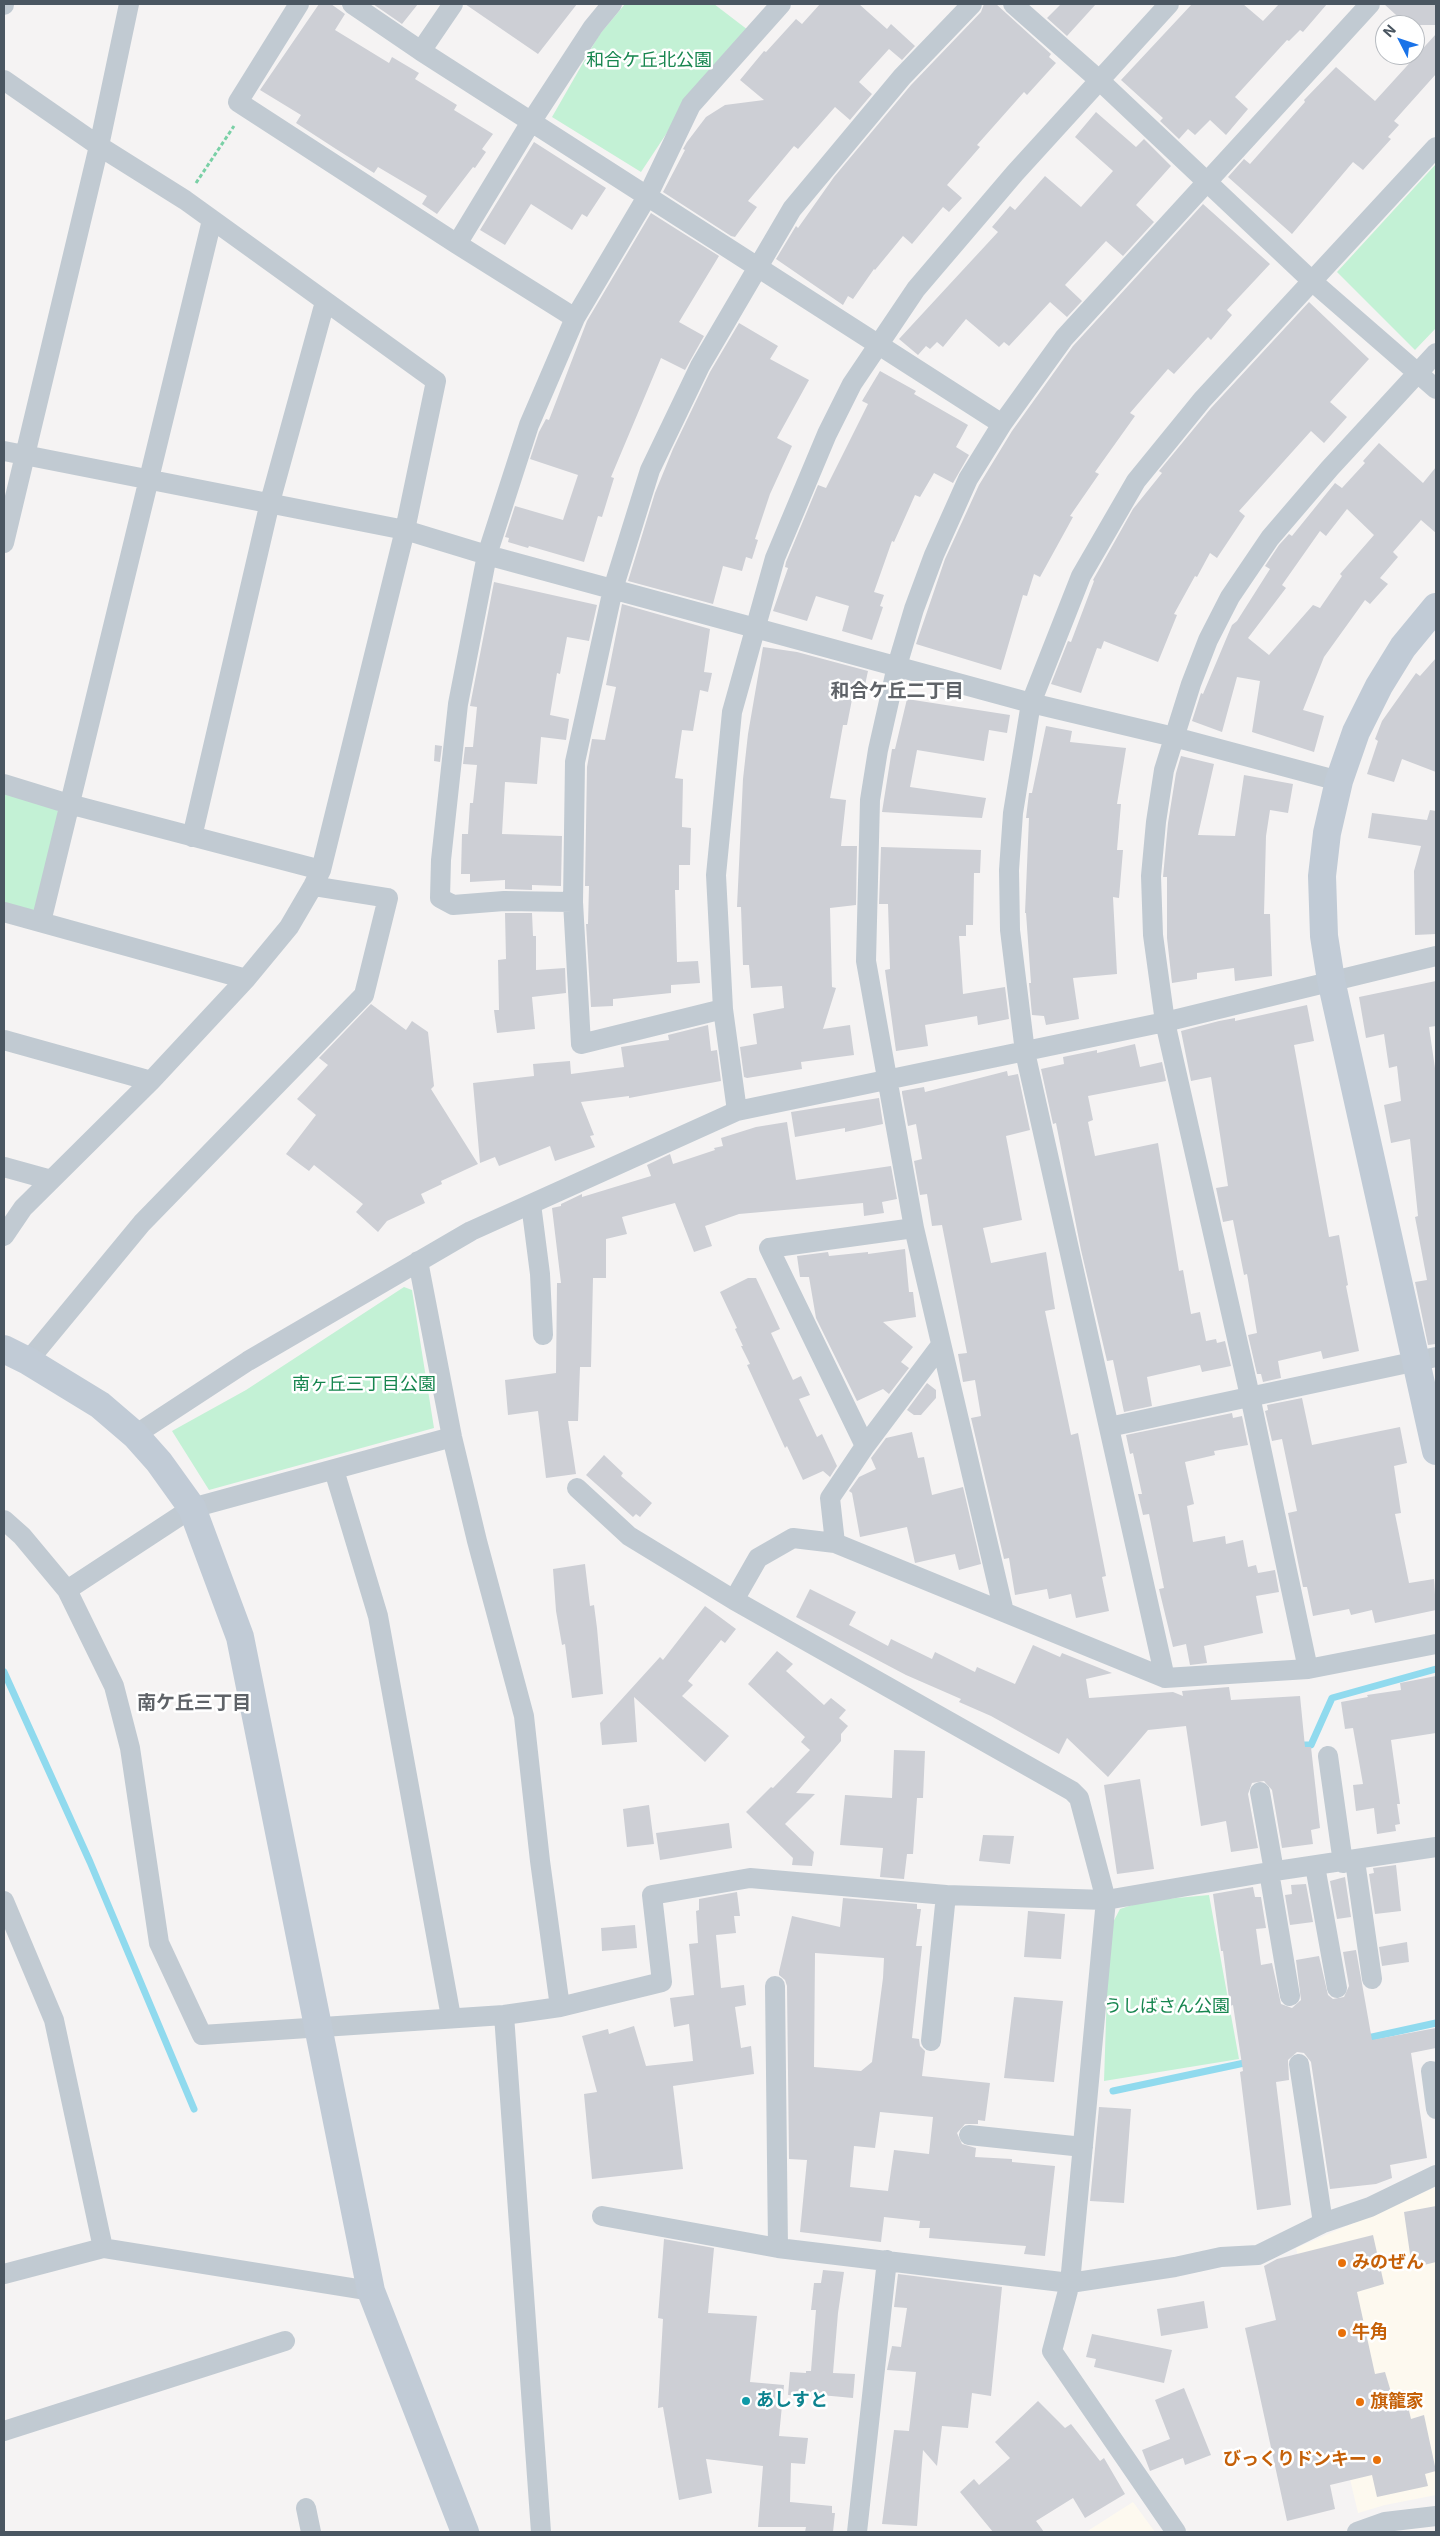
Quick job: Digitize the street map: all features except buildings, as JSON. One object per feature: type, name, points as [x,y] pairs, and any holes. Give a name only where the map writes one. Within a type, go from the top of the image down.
[{"type":"street","points":[[4,543],[99,146],[129,4]]},
{"type":"street","points":[[299,4],[238,102],[575,318]]},
{"type":"street","points":[[352,4],[421,51],[1002,424]]},
{"type":"street","points":[[421,51],[453,4]]},
{"type":"street","points":[[457,244],[531,122],[593,27],[612,4]]},
{"type":"street","points":[[573,902],[504,901],[453,905],[440,898],[441,860],[458,704],[486,555],[529,425],[575,318],[648,195],[691,105],[781,4]]},
{"type":"street","points":[[723,1009],[581,1044],[573,902],[576,762],[612,589],[650,470],[700,366],[792,209],[902,77],[972,4]]},
{"type":"street","points":[[1013,4],[1099,80],[1313,282],[1436,389]]},
{"type":"street","points":[[738,1111],[723,1009],[716,875],[732,712],[775,558],[828,434],[852,384],[916,289],[1015,173],[1169,4]]},
{"type":"street","points":[[1004,1612],[914,1228],[866,961],[870,800],[878,750],[897,666],[914,609],[934,555],[968,479],[1002,424],[1064,338],[1370,4]]},
{"type":"street","points":[[4,80],[99,146],[185,200],[436,381],[405,530],[317,878],[289,927],[246,979],[151,1080],[23,1208],[4,1236]]},
{"type":"street","points":[[1165,1678],[1025,1052],[1010,930],[1009,870],[1013,813],[1031,703],[1081,576],[1136,481],[1202,400],[1436,147]]},
{"type":"street","points":[[40,922],[150,481],[212,220]]},
{"type":"street","points":[[192,837],[270,502],[325,302]]},
{"type":"street","points":[[1308,1669],[1250,1396],[1165,1022],[1153,935],[1151,876],[1156,822],[1164,770],[1174,737],[1208,640],[1230,597],[1270,538],[1330,468],[1436,353]]},
{"type":"street","points":[[4,452],[150,481],[270,502],[405,530],[486,555],[1031,703],[1174,737],[1339,782]]},
{"type":"street","points":[[1436,606],[1403,647],[1379,686],[1356,732],[1339,782],[1327,834],[1322,876],[1324,936],[1331,980],[1426,1360],[1436,1451]]},
{"type":"street","points":[[4,784],[69,804],[192,837],[317,878],[388,898],[364,995],[142,1223],[28,1361]]},
{"type":"street","points":[[4,912],[246,979]]},
{"type":"street","points":[[135,1436],[248,1361],[471,1232],[738,1111],[1165,1022],[1331,980],[1436,956]]},
{"type":"street","points":[[4,1040],[151,1080]]},
{"type":"street","points":[[4,1167],[51,1180]]},
{"type":"street","points":[[531,1204],[540,1274],[543,1335]]},
{"type":"street","points":[[865,1446],[769,1248],[914,1228]]},
{"type":"street","points":[[418,1261],[452,1437],[477,1541],[524,1716],[540,1861],[560,2007]]},
{"type":"street","points":[[835,1544],[830,1498],[865,1446],[941,1345]]},
{"type":"street","points":[[4,1349],[28,1361],[100,1405],[135,1436],[159,1462],[192,1508],[240,1637],[371,2291],[465,2532]]},
{"type":"street","points":[[1109,1426],[1426,1360]]},
{"type":"street","points":[[66,1590],[192,1508],[452,1437]]},
{"type":"street","points":[[334,1470],[378,1616],[451,2017]]},
{"type":"street","points":[[577,1488],[629,1536],[734,1600],[1072,1790],[1079,1798],[1106,1900],[1070,2282],[1052,2351],[1176,2532]]},
{"type":"street","points":[[4,1520],[22,1536],[66,1590],[114,1686],[130,1748],[160,1943],[202,2036],[451,2017],[504,2015],[560,2007],[662,1982],[652,1895],[750,1878],[946,1895],[1106,1900],[1271,1871],[1349,1862],[1436,1847]]},
{"type":"street","points":[[734,1600],[758,1558],[793,1538],[835,1544],[1165,1678],[1193,1678],[1308,1669],[1436,1644]]},
{"type":"street","points":[[1328,1756],[1372,1979]]},
{"type":"street","points":[[1260,1792],[1290,1996]]},
{"type":"street","points":[[1315,1866],[1337,1988]]},
{"type":"street","points":[[931,2041],[946,1895]]},
{"type":"street","points":[[4,1901],[54,2020],[103,2248]]},
{"type":"street","points":[[774,1986],[778,2248]]},
{"type":"street","points":[[504,2015],[540,2532]]},
{"type":"street","points":[[1299,2064],[1323,2223]]},
{"type":"street","points":[[1431,2071],[1436,2109]]},
{"type":"street","points":[[969,2135],[1083,2147]]},
{"type":"street","points":[[602,2216],[778,2248],[1070,2282],[1175,2267],[1221,2257],[1258,2255],[1323,2223],[1370,2207],[1436,2175]]},
{"type":"street","points":[[4,2274],[103,2248],[371,2291]]},
{"type":"street","points":[[857,2532],[887,2260]]},
{"type":"street","points":[[4,2431],[285,2341]]},
{"type":"street","points":[[306,2508],[311,2532]]},
{"type":"street","points":[[1357,2532],[1385,2522],[1436,2516]]},
{"type":"path","points":[[185,200],[247,107]]},
{"type":"shaded area","points":[[1436,2187],[1436,2495],[1385,2505],[1358,2513],[1296,2248]]},
{"type":"shaded area","points":[[1133,2502],[1155,2532],[1086,2532]]},
{"type":"green space","name":"和合ケ丘北公園","points":[[625,4],[714,4],[748,30],[686,104],[641,172],[552,117],[599,35]]},
{"type":"green space","points":[[1436,164],[1436,328],[1415,350],[1337,272]]},
{"type":"green space","points":[[4,793],[56,807],[61,819],[41,906],[30,912],[4,904]]},
{"type":"green space","name":"南ヶ丘三丁目公園","points":[[404,1287],[412,1290],[434,1428],[209,1490],[172,1431],[246,1390]]},
{"type":"green space","name":"うしばさん公園","points":[[1209,1895],[1239,2059],[1104,2081],[1109,1930],[1120,1909],[1144,1901]]},
{"type":"waterway","points":[[1295,1745],[1311,1745],[1332,1698],[1436,1669]]},
{"type":"waterway","points":[[4,1672],[90,1862],[194,2109]]},
{"type":"waterway","points":[[1363,2039],[1436,2023]]},
{"type":"waterway","points":[[1113,2091],[1249,2062]]},
{"type":"place","name":"みのぜん","points":[[1342,2263]]},
{"type":"place","name":"牛角","points":[[1342,2333]]},
{"type":"place","name":"あしすと","points":[[746,2401]]},
{"type":"place","name":"旗籠家","points":[[1360,2402]]},
{"type":"place","name":"びっくりドンキー","points":[[1377,2460]]},
{"type":"district","name":"和合ケ丘二丁目","points":[[897,691]]},
{"type":"district","name":"南ケ丘三丁目","points":[[194,1703]]}]
